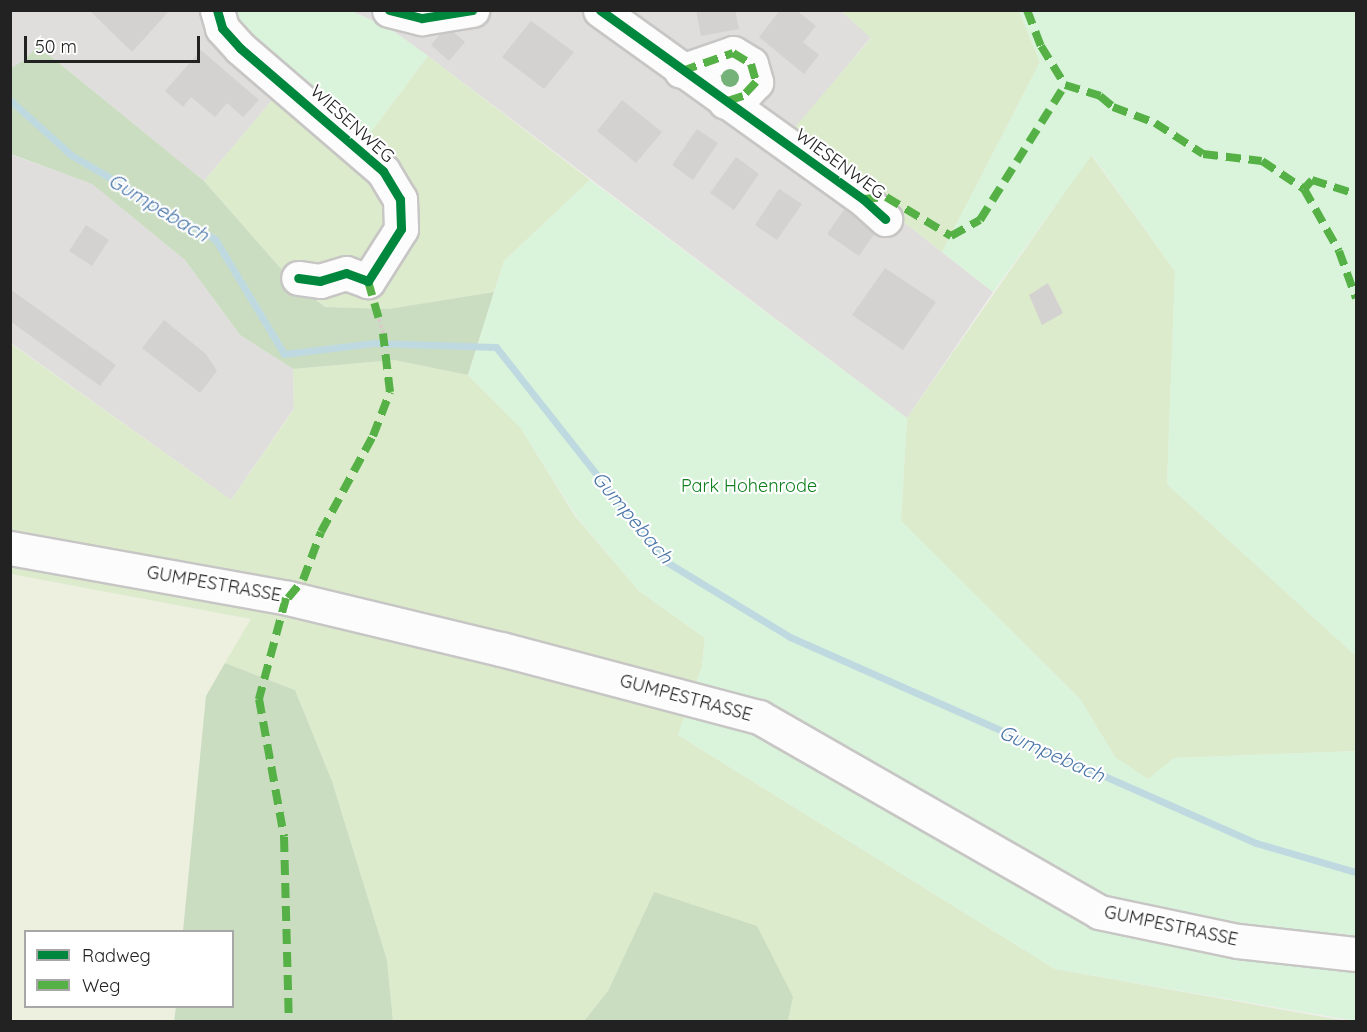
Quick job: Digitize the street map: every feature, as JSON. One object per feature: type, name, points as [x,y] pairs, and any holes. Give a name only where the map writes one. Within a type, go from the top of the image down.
[{"type":"street","name":"WIESENWEG","points":[[217,10],[222,28],[240,48],[383,171],[400,199],[400,230],[368,281],[346,273],[320,281],[298,278]]},
{"type":"street","points":[[389,10],[422,18],[472,10]]},
{"type":"street","name":"WIESENWEG","points":[[600,10],[681,71],[863,199],[885,219]]},
{"type":"street","points":[[681,71],[733,53],[751,64],[756,82],[743,96],[725,102]]},
{"type":"street","name":"GUMPESTRASSE","points":[[10,548],[288,598],[759,717],[1099,912],[1238,941],[1356,954]]},
{"type":"path","points":[[379,318],[383,333]]},
{"type":"shaded area","points":[[230,10],[290,79],[204,181],[38,46],[24,61],[11,68],[11,11]]},
{"type":"shaded area","points":[[351,11],[841,11],[871,37],[791,134],[993,292],[907,418],[428,56],[389,28]]},
{"type":"shaded area","points":[[10,154],[92,184],[185,260],[240,335],[293,369],[294,408],[231,500],[11,343]]},
{"type":"green space","points":[[230,11],[351,11],[389,28],[428,56],[364,141],[252,47]]},
{"type":"green space","points":[[841,11],[1019,11],[1040,62],[942,252],[790,133],[871,38]]},
{"type":"green space","points":[[1019,11],[1356,11],[1356,656],[1167,484],[1175,271],[1092,155],[993,292],[942,252],[1040,62]]},
{"type":"green space","points":[[38,46],[204,181],[297,287],[326,307],[388,309],[494,292],[468,375],[394,360],[293,369],[240,335],[185,260],[92,184],[11,154],[11,68],[23,61]]},
{"type":"green space","points":[[428,56],[590,180],[504,261],[494,292],[388,309],[327,307],[297,287],[204,181],[290,79],[364,141]]},
{"type":"green space","points":[[1091,155],[1175,271],[1167,484],[1356,656],[1356,751],[1174,758],[1148,780],[1115,757],[1080,699],[901,521],[907,418]]},
{"type":"green space","name":"Park Hohenrode","points":[[590,180],[907,418],[901,521],[1080,699],[1115,757],[1148,779],[1174,758],[1356,751],[1356,1021],[1055,969],[678,735],[702,666],[705,638],[639,591],[576,516],[520,427],[468,375],[504,261]]},
{"type":"green space","points":[[10,343],[231,500],[294,409],[293,369],[394,360],[468,375],[520,427],[575,516],[639,591],[705,638],[702,666],[678,735],[1055,969],[1346,1021],[788,1021],[793,996],[654,892],[608,991],[584,1021],[393,1021],[387,960],[332,781],[295,690],[225,663],[251,619],[11,574]]},
{"type":"green space","points":[[10,574],[251,619],[193,835],[183,930],[24,930],[24,1008],[176,1008],[174,1021],[11,1021]]},
{"type":"green space","points":[[225,663],[295,690],[332,781],[387,960],[393,1021],[174,1021],[176,1008],[234,1008],[234,930],[183,930],[206,696]]},
{"type":"green space","points":[[654,892],[757,926],[793,997],[788,1021],[584,1021],[608,991]]},
{"type":"building","points":[[89,10],[170,10],[132,52]]},
{"type":"building","points":[[696,10],[735,10],[739,29],[701,36]]},
{"type":"building","points":[[780,10],[796,10],[816,26],[803,42],[819,55],[804,74],[759,37]]},
{"type":"building","points":[[531,21],[574,52],[544,89],[502,57]]},
{"type":"building","points":[[447,26],[465,42],[449,61],[431,45]]},
{"type":"building","points":[[201,50],[259,100],[243,117],[227,103],[215,117],[191,97],[183,107],[165,91]]},
{"type":"building","points":[[622,100],[662,132],[636,163],[597,131]]},
{"type":"building","points":[[697,129],[718,143],[693,180],[672,165]]},
{"type":"building","points":[[736,157],[759,174],[734,210],[710,193]]},
{"type":"building","points":[[779,189],[802,204],[777,240],[755,225]]},
{"type":"building","points":[[845,208],[877,230],[859,256],[827,234]]},
{"type":"building","points":[[86,225],[109,240],[92,266],[69,251]]},
{"type":"building","points":[[885,268],[936,302],[903,350],[852,315]]},
{"type":"building","points":[[1048,283],[1063,313],[1042,325],[1029,295]]},
{"type":"building","points":[[10,289],[116,365],[100,386],[10,321]]},
{"type":"building","points":[[164,320],[206,354],[217,371],[200,393],[142,348]]},
{"type":"waterway","name":"Gumpebach","points":[[10,100],[71,155],[215,239],[284,354],[373,343],[496,347],[665,561],[790,637],[1256,843],[1356,872]]},
{"type":"marked path","points":[[1027,10],[1041,46],[1065,85],[1100,96],[1113,107],[1155,123],[1203,154],[1262,161],[1304,189],[1339,251],[1356,298]]},
{"type":"marked path","points":[[682,71],[733,53],[751,64],[756,82],[743,96],[725,102]]},
{"type":"marked path","points":[[863,199],[886,197],[951,236],[980,220],[1065,85]]},
{"type":"marked path","points":[[1304,189],[1312,180],[1356,194]]},
{"type":"marked path","points":[[368,281],[379,319]]},
{"type":"marked path","points":[[288,598],[303,580],[321,532],[373,436],[390,392],[383,333]]},
{"type":"marked path","points":[[286,598],[259,699],[284,837],[289,1022]]},
{"type":"cycle path","points":[[217,10],[222,28],[240,48],[383,171],[400,199],[401,229],[368,281],[346,273],[320,281],[298,278]]},
{"type":"cycle path","points":[[389,10],[422,18],[472,10]]},
{"type":"cycle path","points":[[600,10],[863,199],[885,219]]}]
